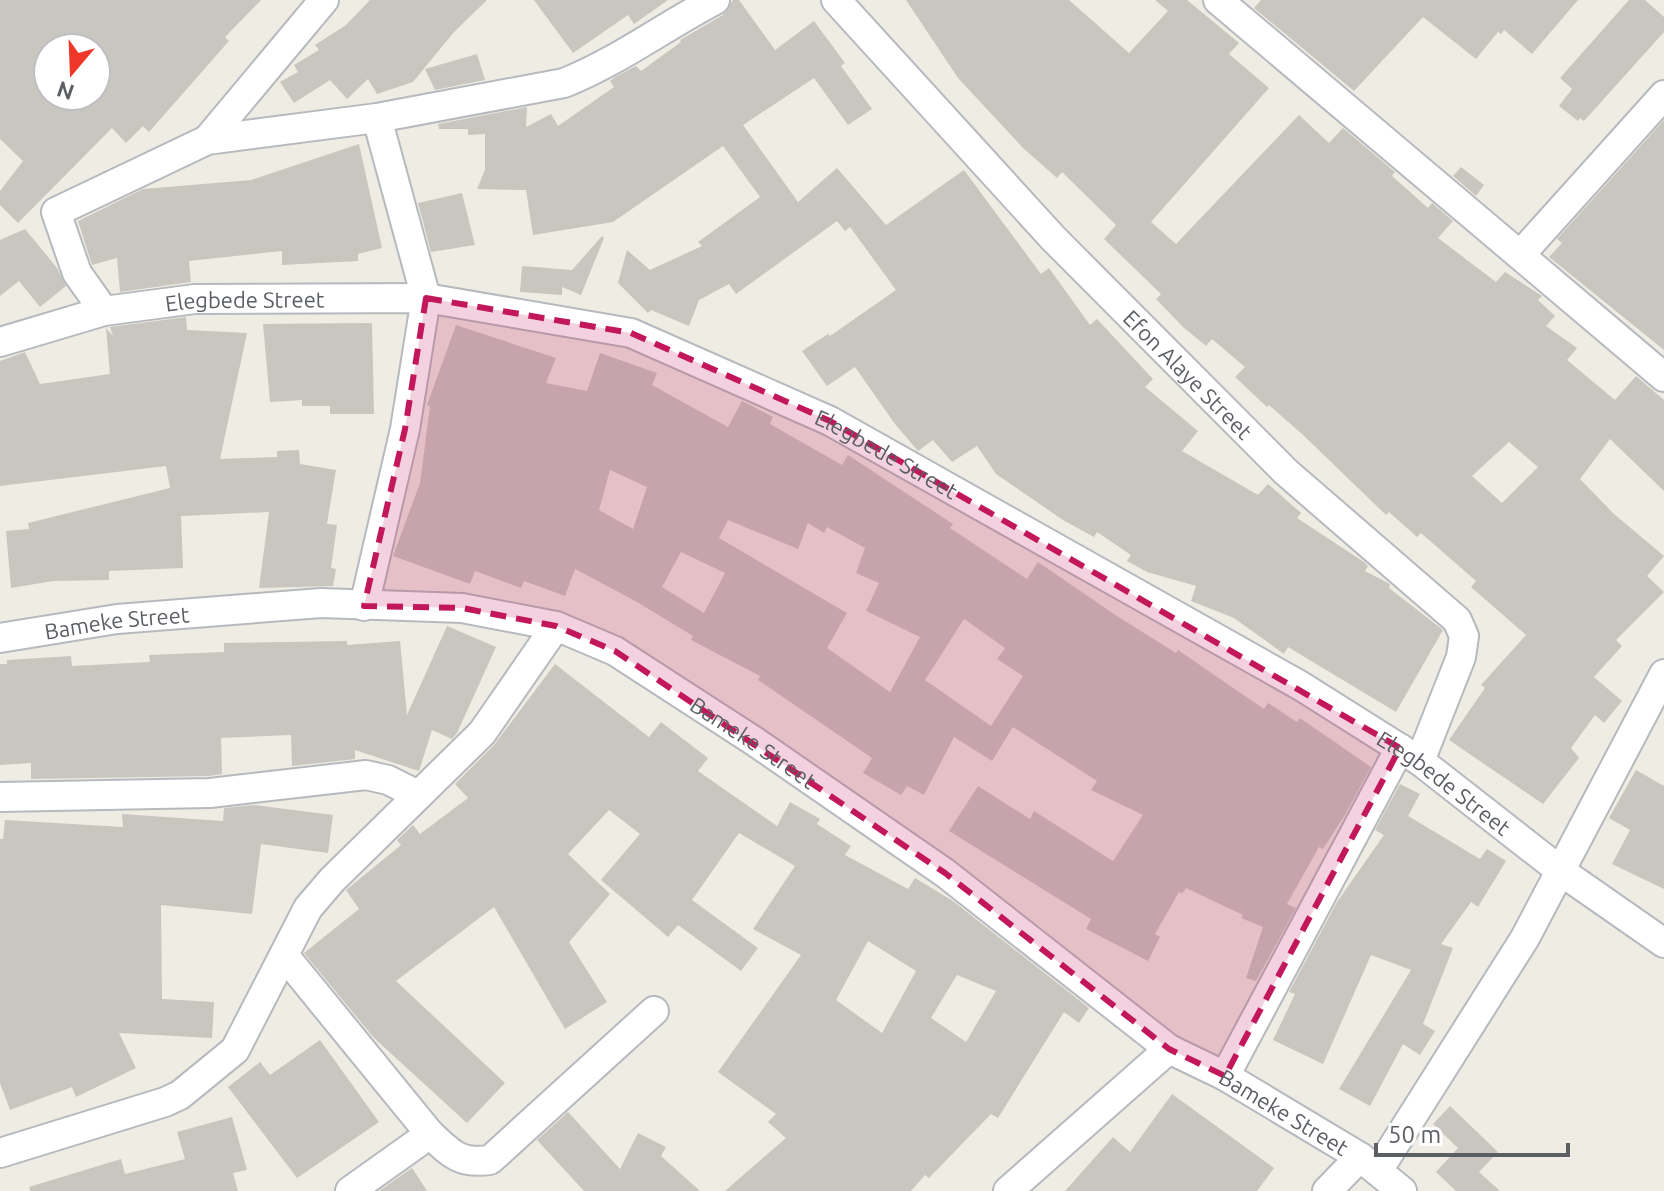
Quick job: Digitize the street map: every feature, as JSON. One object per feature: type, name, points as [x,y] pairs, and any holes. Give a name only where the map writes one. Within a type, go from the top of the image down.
[{"type":"street","points":[[207,140],[324,0]]},
{"type":"street","points":[[104,311],[77,273],[56,212],[207,140],[377,118],[564,83],[592,72],[657,31],[715,0]]},
{"type":"street","name":"Efon Alaye Street","points":[[836,0],[1053,238],[1286,472],[1457,620],[1464,636],[1461,657],[1410,754],[1225,1076]]},
{"type":"street","points":[[1218,0],[1664,377]]},
{"type":"street","points":[[1521,254],[1664,95]]},
{"type":"street","points":[[364,606],[405,429],[426,298],[377,118]]},
{"type":"street","name":"Elegbede Street","points":[[0,342],[104,311],[195,299],[426,298],[631,333],[830,421],[1301,686],[1410,754],[1562,872],[1664,943]]},
{"type":"street","name":"Bameke Street","points":[[0,638],[117,619],[321,603],[462,608],[556,626],[615,651],[767,750],[945,873],[1169,1049],[1225,1076],[1369,1163],[1402,1191]]},
{"type":"street","points":[[0,1153],[180,1095],[235,1050],[308,908],[482,733],[556,626]]},
{"type":"street","points":[[1327,1191],[1369,1163],[1525,938],[1664,674]]},
{"type":"street","points":[[0,797],[210,793],[366,775],[388,780],[418,795]]},
{"type":"street","points":[[284,955],[430,1134],[451,1153],[470,1163],[490,1160],[654,1011]]},
{"type":"street","points":[[1008,1191],[1169,1049]]},
{"type":"street","points":[[350,1191],[430,1134]]},
{"type":"highlighted area","points":[[426,298],[631,333],[830,421],[1400,748],[1225,1076],[1169,1049],[945,873],[615,651],[556,626],[462,608],[364,606],[405,429]]},
{"type":"building","points":[[0,0],[261,0],[225,37],[229,41],[149,132],[143,126],[126,143],[112,128],[18,223],[0,205],[0,191],[23,161],[0,139]]},
{"type":"building","points":[[370,0],[487,0],[454,32],[413,82],[377,94],[368,79],[347,99],[330,80],[294,103],[280,82],[298,72],[294,65],[319,50],[315,45],[346,25]]},
{"type":"building","points":[[534,0],[668,0],[634,24],[628,15],[573,53]]},
{"type":"building","points":[[733,0],[739,0],[775,50],[814,21],[845,63],[841,66],[872,109],[848,125],[814,78],[743,125],[798,202],[837,168],[886,225],[964,170],[1041,274],[1049,268],[1090,325],[1097,319],[1153,379],[1145,387],[1198,431],[1182,451],[1258,495],[1268,484],[1301,513],[1297,518],[1364,562],[1368,566],[1365,571],[1390,584],[1389,588],[1443,630],[1396,712],[1288,647],[1284,654],[1234,618],[1191,601],[1196,586],[1147,572],[1127,561],[1131,555],[1097,532],[1094,537],[1063,520],[996,474],[977,446],[952,462],[933,440],[918,451],[855,367],[827,386],[802,351],[828,334],[830,336],[896,290],[850,227],[845,231],[837,221],[736,294],[729,284],[699,300],[689,326],[651,310],[648,313],[618,283],[627,250],[650,270],[702,246],[698,242],[760,197],[723,146],[613,222],[533,235],[526,190],[477,189],[485,170],[485,134],[468,135],[468,129],[439,129],[438,124],[527,107],[526,127],[551,114],[558,126],[614,87],[610,81],[615,77],[636,66],[641,71],[680,40],[723,15]]},
{"type":"building","points":[[906,0],[1069,0],[1129,53],[1168,11],[1155,0],[1187,0],[1239,43],[1229,54],[1269,88],[1151,222],[1176,244],[1299,115],[1329,143],[1343,128],[1395,172],[1392,176],[1428,208],[1432,203],[1453,221],[1438,238],[1496,282],[1505,272],[1542,296],[1538,300],[1555,316],[1546,326],[1577,348],[1567,360],[1615,400],[1636,376],[1664,400],[1664,491],[1610,439],[1580,479],[1614,514],[1664,556],[1647,576],[1664,592],[1616,640],[1622,646],[1594,677],[1622,701],[1604,723],[1595,715],[1571,748],[1579,758],[1543,804],[1449,740],[1485,688],[1481,685],[1526,635],[1471,587],[1476,581],[1421,533],[1417,537],[1389,512],[1386,515],[1302,434],[1235,377],[1245,367],[1212,339],[1206,346],[1183,327],[1156,299],[1161,294],[1104,239],[1116,225],[1062,172],[1057,178],[1023,148],[958,78]],"holes":[[[1509,442],[1538,467],[1502,503],[1472,476]]]},
{"type":"building","points":[[1261,0],[1578,0],[1532,54],[1504,30],[1501,34],[1498,32],[1476,59],[1423,17],[1354,91],[1254,8]]},
{"type":"building","points":[[1629,0],[1645,0],[1664,17],[1664,32],[1584,121],[1580,118],[1578,121],[1559,106],[1572,89],[1560,78]]},
{"type":"building","points":[[477,54],[485,80],[435,90],[425,69]]},
{"type":"building","points":[[1664,120],[1664,350],[1549,257],[1562,243],[1557,239]]},
{"type":"building","points":[[359,144],[382,248],[358,254],[358,261],[282,265],[282,251],[189,261],[191,282],[120,292],[117,258],[92,265],[78,221],[143,189],[251,180]]},
{"type":"building","points":[[1461,167],[1484,185],[1476,196],[1453,176]]},
{"type":"building","points":[[462,193],[475,245],[431,252],[418,203]]},
{"type":"building","points":[[25,229],[57,268],[66,286],[40,307],[19,281],[0,296],[0,240]]},
{"type":"building","points":[[602,236],[604,238],[581,295],[562,287],[562,295],[520,292],[522,266],[572,270]]},
{"type":"building","points":[[186,317],[187,330],[247,333],[220,459],[277,457],[277,451],[299,450],[300,464],[336,470],[327,524],[337,525],[331,568],[336,569],[333,586],[259,588],[269,512],[181,516],[183,568],[109,571],[109,580],[53,581],[11,588],[6,531],[29,529],[28,523],[170,488],[166,466],[0,486],[0,361],[25,352],[40,384],[110,374],[106,328],[113,336],[110,327]]},
{"type":"building","points":[[372,323],[374,414],[330,414],[330,406],[302,406],[302,400],[270,402],[263,324]]},
{"type":"building","points":[[456,325],[556,358],[546,383],[587,391],[600,353],[657,373],[652,385],[728,427],[742,401],[773,417],[770,424],[842,465],[848,455],[953,524],[950,528],[1027,579],[1038,562],[1117,616],[1176,653],[1178,650],[1264,709],[1268,703],[1297,722],[1300,718],[1371,767],[1345,815],[1323,849],[1319,847],[1287,904],[1296,908],[1256,981],[1246,978],[1263,927],[1186,888],[1182,894],[1179,892],[1155,934],[1160,937],[1148,961],[1086,929],[1091,919],[949,831],[978,786],[1030,819],[1034,811],[1113,861],[1143,815],[1091,790],[1097,781],[1013,727],[992,761],[954,737],[924,795],[907,786],[901,795],[863,773],[872,758],[758,680],[760,676],[691,640],[693,636],[575,569],[565,596],[524,581],[521,588],[475,571],[470,584],[393,556],[420,483],[430,406],[427,405]],"holes":[[[610,470],[647,487],[633,529],[599,510]],[[728,520],[798,549],[808,523],[824,533],[827,527],[865,548],[856,573],[879,583],[866,611],[920,637],[890,692],[827,648],[847,613],[719,538]],[[681,552],[725,573],[704,613],[662,587]],[[964,619],[1005,648],[997,659],[1023,676],[991,726],[925,680]]]},
{"type":"building","points":[[447,626],[496,647],[457,733],[452,739],[432,730],[419,771],[355,750],[355,759],[292,766],[291,735],[221,738],[222,774],[209,776],[31,779],[31,763],[0,765],[0,664],[7,664],[7,660],[71,656],[72,666],[150,662],[149,655],[224,652],[224,643],[347,641],[347,645],[400,641],[407,715]]},
{"type":"building","points":[[555,664],[649,737],[661,722],[708,758],[698,771],[777,826],[790,802],[820,819],[817,824],[851,846],[845,855],[908,889],[915,878],[953,901],[1089,1008],[1079,1023],[1064,1012],[998,1118],[991,1114],[929,1178],[925,1175],[911,1191],[725,1191],[786,1138],[768,1122],[776,1114],[718,1072],[801,955],[753,929],[795,866],[739,833],[692,900],[758,948],[741,971],[678,925],[668,937],[601,880],[640,834],[609,810],[568,854],[610,894],[569,942],[607,1002],[565,1029],[494,907],[396,981],[505,1083],[467,1123],[374,1038],[304,953],[359,909],[346,890],[401,845],[397,840],[413,825],[420,834],[468,798],[455,784],[494,745]],"holes":[[[868,941],[916,971],[882,1033],[836,1000]],[[957,975],[996,991],[966,1042],[931,1018]]]},
{"type":"building","points":[[1636,770],[1664,786],[1664,889],[1612,864],[1630,830],[1609,818]]},
{"type":"building","points":[[1400,784],[1420,794],[1408,816],[1480,859],[1487,849],[1506,861],[1478,907],[1471,902],[1441,944],[1453,948],[1423,1024],[1435,1031],[1420,1055],[1403,1044],[1370,1106],[1339,1089],[1411,970],[1371,955],[1323,1064],[1273,1040],[1295,994],[1289,992],[1337,902],[1384,835],[1375,830]]},
{"type":"building","points":[[254,805],[333,815],[328,853],[261,844],[252,914],[161,905],[162,999],[214,1002],[212,1038],[119,1033],[136,1068],[76,1097],[72,1087],[10,1110],[0,1083],[0,839],[3,839],[5,820],[123,827],[122,814],[223,821],[224,808]]},
{"type":"building","points":[[320,1040],[379,1122],[297,1178],[228,1087],[260,1062],[270,1075]]},
{"type":"building","points":[[1172,1094],[1274,1168],[1257,1191],[1065,1191],[1113,1137],[1130,1152]]},
{"type":"building","points":[[1450,1106],[1498,1152],[1479,1172],[1500,1191],[1456,1191],[1436,1172],[1458,1148],[1433,1124]]},
{"type":"building","points":[[568,1112],[620,1169],[638,1133],[666,1147],[661,1156],[700,1191],[584,1191],[537,1140]]},
{"type":"building","points":[[232,1117],[247,1170],[233,1173],[238,1191],[30,1191],[29,1187],[121,1159],[125,1174],[185,1159],[177,1132]]},
{"type":"building","points":[[412,1168],[427,1191],[379,1191]]}]
